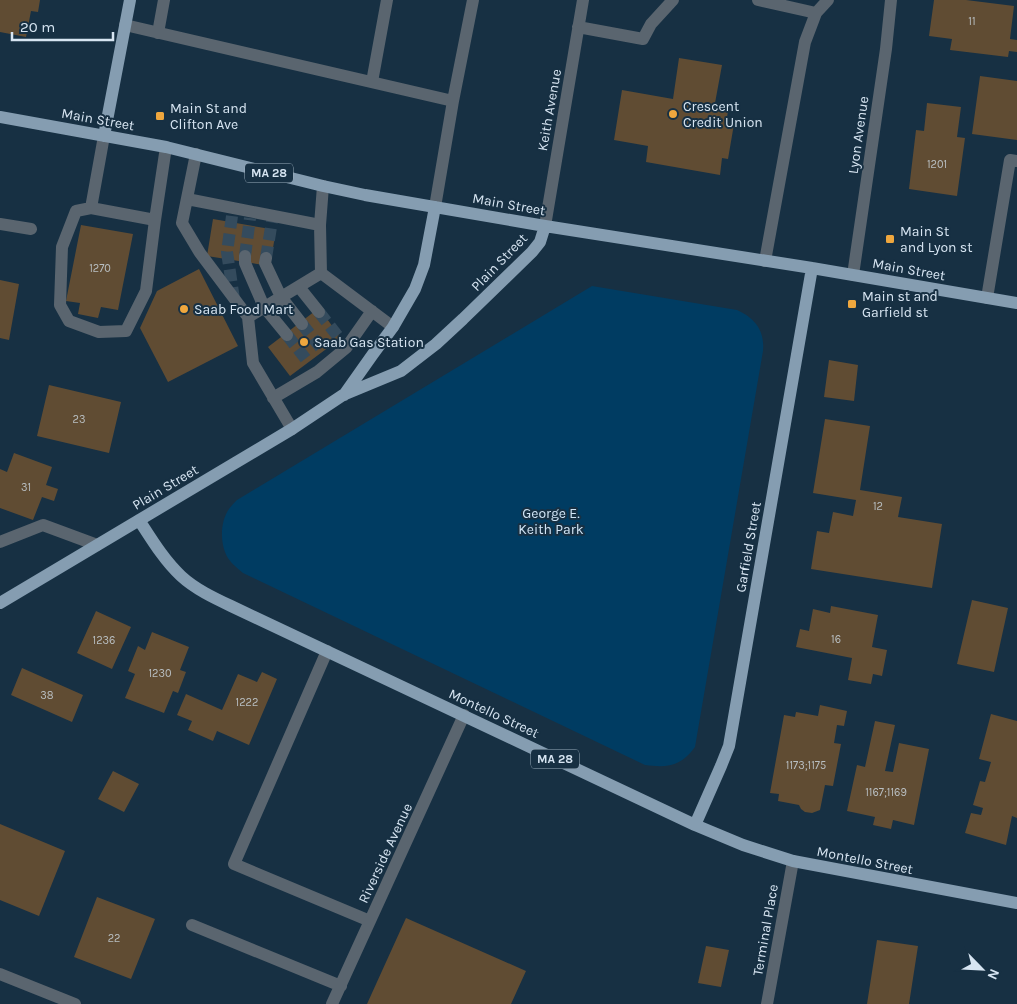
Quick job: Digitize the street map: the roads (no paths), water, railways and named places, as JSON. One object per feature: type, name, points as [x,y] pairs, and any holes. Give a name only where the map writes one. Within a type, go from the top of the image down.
[{"type":"main road","points":[[104,136],[130,0]]},
{"type":"main road","name":"Main Street","points":[[0,117],[166,147],[323,186],[435,207],[1017,303]]},
{"type":"main road","name":"Plain Street","points":[[344,395],[393,327],[421,278],[435,207]]},
{"type":"main road","name":"Plain Street","points":[[0,603],[292,429],[344,395],[401,370],[436,344],[536,247],[540,242],[545,226]]},
{"type":"main road","name":"Garfield Street","points":[[695,825],[729,746],[812,268]]},
{"type":"main road","name":"Montello Street","points":[[139,520],[168,562],[182,578],[220,601],[695,825],[742,845],[793,861],[1017,903]]},
{"type":"street","points":[[158,33],[164,0]]},
{"type":"street","points":[[372,82],[386,0]]},
{"type":"street","points":[[435,207],[473,0]]},
{"type":"street","name":"Keith Avenue","points":[[545,226],[583,0]]},
{"type":"street","points":[[578,27],[643,39],[651,24],[673,0]]},
{"type":"street","points":[[758,0],[816,13]]},
{"type":"street","points":[[765,261],[805,42],[816,13],[828,0]]},
{"type":"street","name":"Lyon Avenue","points":[[853,275],[886,49],[888,1]]},
{"type":"street","points":[[125,25],[453,102]]},
{"type":"street","points":[[91,208],[104,136]]},
{"type":"street","points":[[155,220],[91,208],[76,211],[62,247],[60,305],[69,322],[99,332],[126,331],[146,291],[166,147]]},
{"type":"street","points":[[196,154],[182,222],[200,253],[248,317],[253,363],[292,429]]},
{"type":"street","points":[[987,298],[1010,160],[1017,161]]},
{"type":"street","points":[[321,273],[320,225],[323,186]]},
{"type":"street","points":[[187,199],[232,212],[320,225]]},
{"type":"street","points":[[0,224],[31,229]]},
{"type":"street","points":[[245,256],[245,263],[264,307],[287,335]]},
{"type":"street","points":[[266,258],[265,262],[281,297],[302,324]]},
{"type":"street","points":[[248,317],[321,273]]},
{"type":"street","points":[[321,273],[393,327]]},
{"type":"street","points":[[299,286],[319,312]]},
{"type":"street","points":[[273,398],[343,344],[372,311]]},
{"type":"street","points":[[0,542],[44,525],[97,545]]},
{"type":"street","points":[[328,651],[234,864],[370,921]]},
{"type":"street","name":"Riverside Avenue","points":[[332,1004],[464,715]]},
{"type":"street","name":"Terminal Place","points":[[767,1004],[793,861]]},
{"type":"street","points":[[192,925],[341,986]]},
{"type":"street","points":[[0,974],[75,1004]]},
{"type":"tunnel","points":[[232,216],[227,252],[234,299]]},
{"type":"tunnel","points":[[245,256],[250,218]]},
{"type":"tunnel","points":[[266,258],[272,221]]},
{"type":"tunnel","points":[[319,312],[340,339]]},
{"type":"tunnel","points":[[302,324],[324,352]]},
{"type":"tunnel","points":[[287,335],[309,363]]},
{"type":"place","name":"Crescent Credit Union","points":[[673,114]]},
{"type":"place","name":"Main St and Clifton Ave","points":[[160,116]]},
{"type":"place","name":"Main St and Lyon st","points":[[890,239]]},
{"type":"place","name":"Main st and Garfield st","points":[[852,304]]},
{"type":"place","name":"Saab Food Mart","points":[[184,309]]},
{"type":"place","name":"Saab Gas Station","points":[[304,342]]},
{"type":"park label","name":"George E. Keith Park","points":[[551,522]]}]
